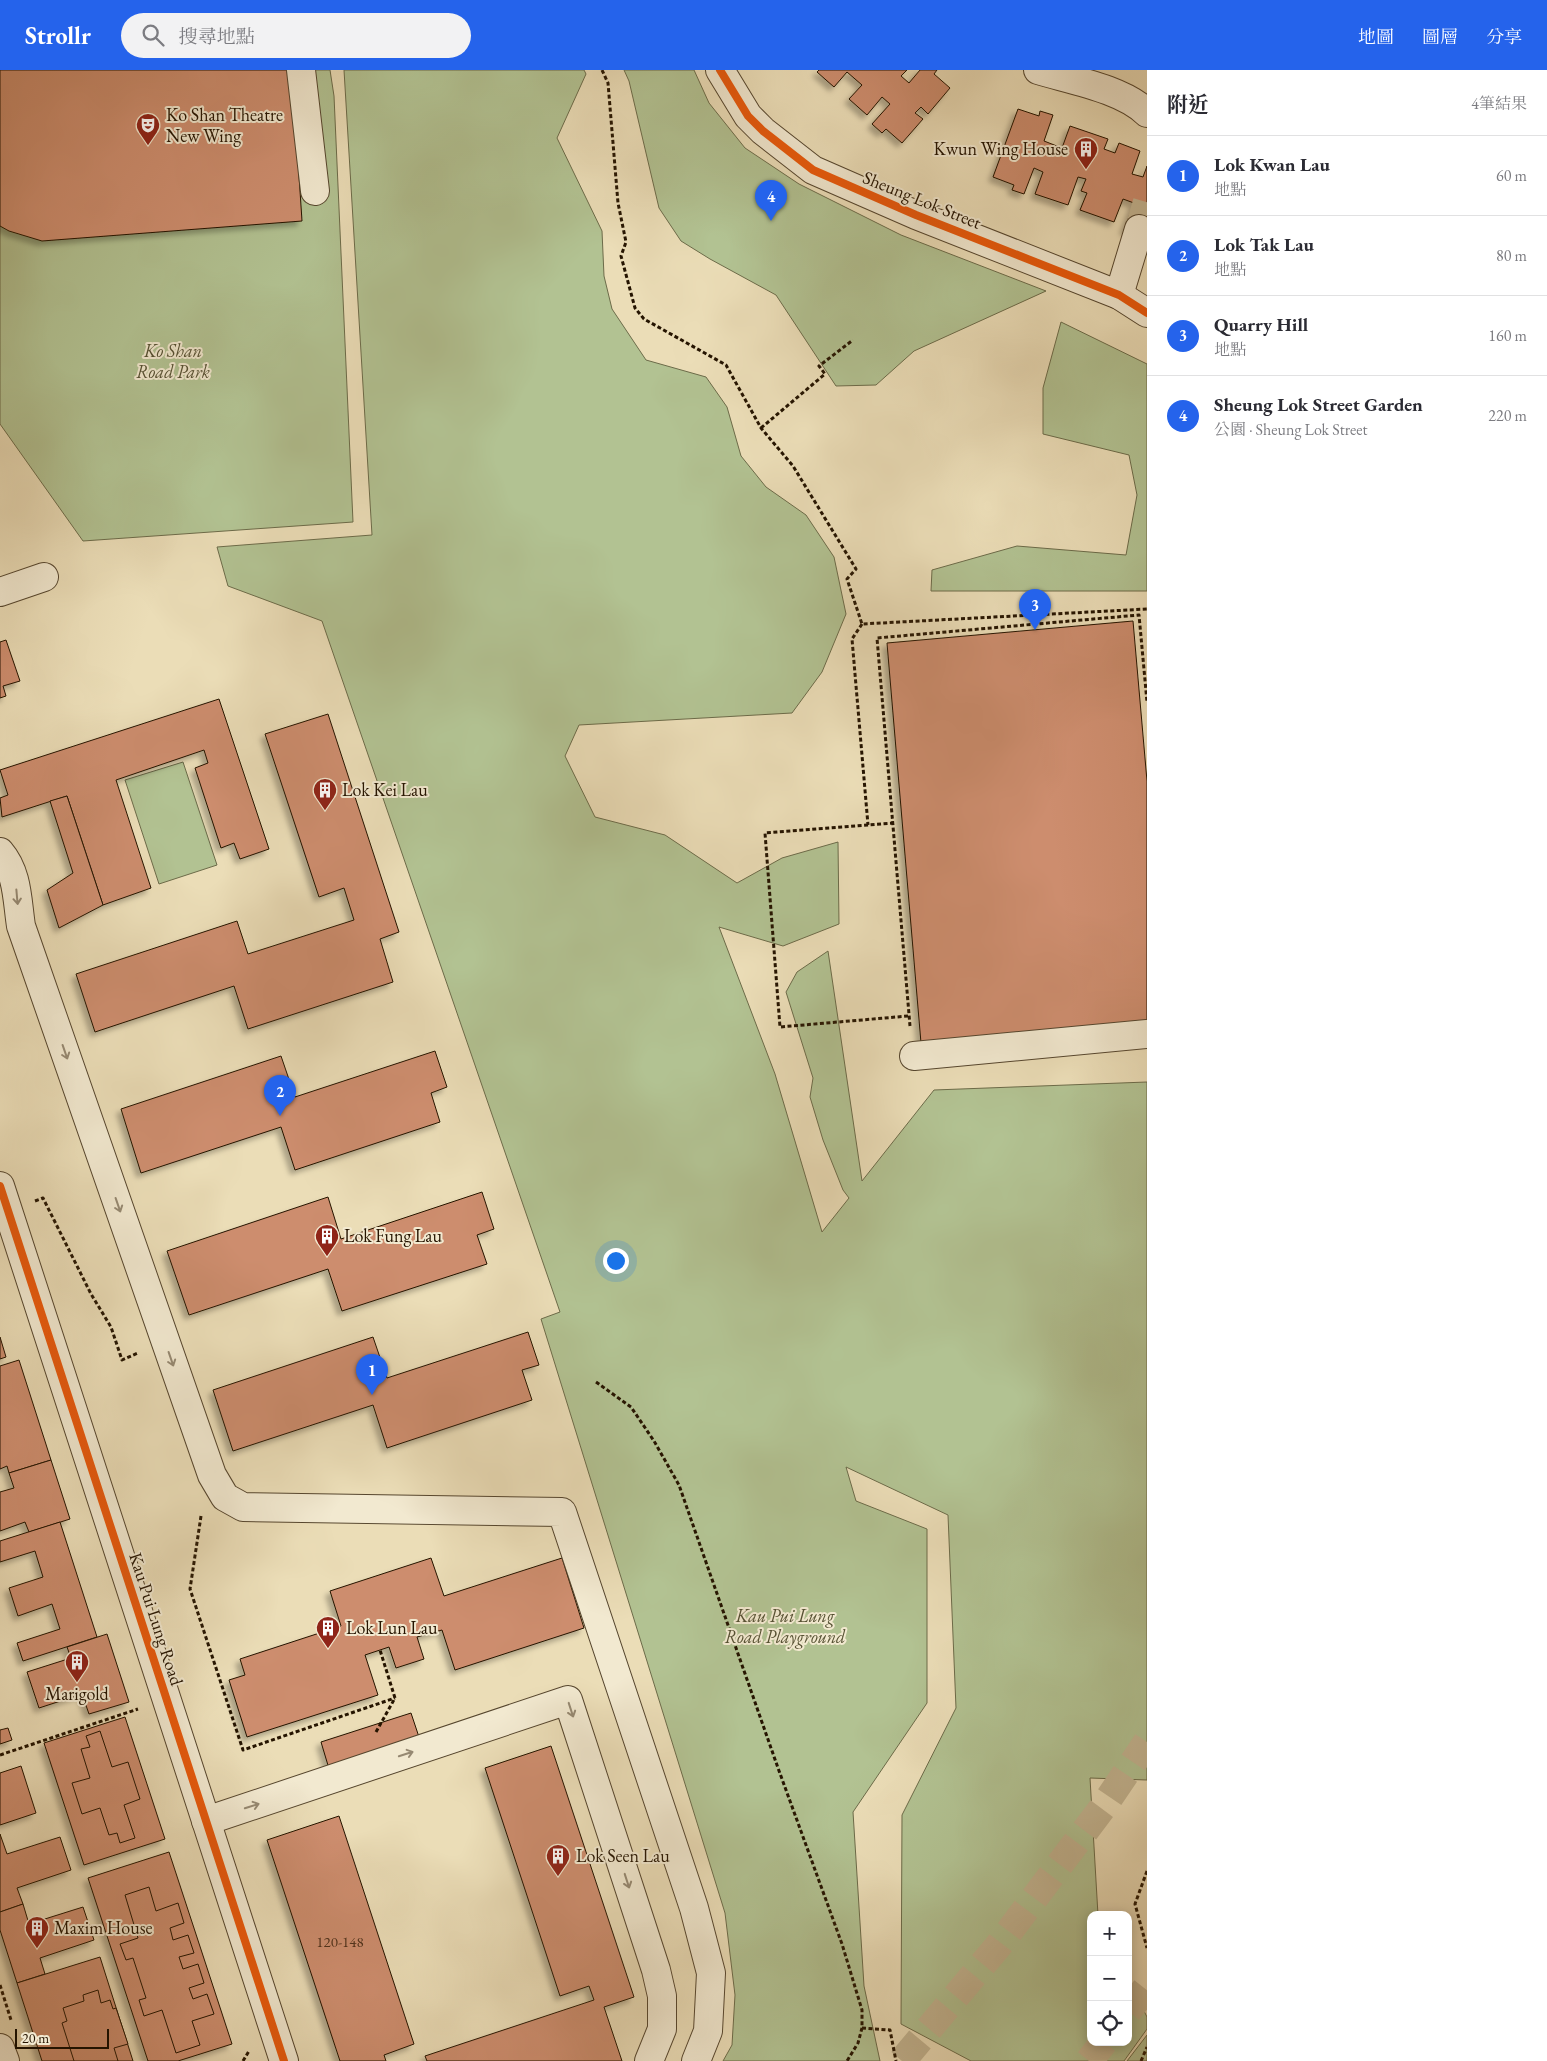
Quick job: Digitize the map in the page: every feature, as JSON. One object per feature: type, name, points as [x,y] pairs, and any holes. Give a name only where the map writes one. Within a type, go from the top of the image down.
[{"type":"street","points":[[301,70],[315,191]]},
{"type":"street","name":"Sheung Lok Street","points":[[720,70],[748,116],[763,131],[813,170],[916,215],[1119,294],[1147,313]]},
{"type":"street","points":[[1038,70],[1125,97],[1139,105],[1147,113]]},
{"type":"street","points":[[1119,294],[1139,229]]},
{"type":"street","points":[[0,592],[44,577]]},
{"type":"street","points":[[0,852],[12,870],[16,884],[21,926],[212,1474],[225,1497],[243,1507],[562,1512],[694,1908],[711,1972],[708,2031],[696,2061]]},
{"type":"street","points":[[914,1056],[1147,1034]]},
{"type":"street","name":"Kau Pui Lung Road","points":[[0,1186],[10,1253],[206,1821],[284,2061]]},
{"type":"street","points":[[206,1821],[568,1700],[656,1970],[662,1996],[662,2029],[649,2061]]},
{"type":"street","points":[[0,2048],[4,2061]]},
{"type":"path","points":[[602,70],[608,82],[618,203],[626,242],[621,256],[635,308],[644,319],[726,365],[761,428],[793,466],[856,569],[847,579],[862,624]]},
{"type":"path","points":[[761,428],[825,374],[819,366],[853,340]]},
{"type":"path","points":[[862,624],[1147,609]]},
{"type":"path","points":[[914,1056],[908,1016],[894,823],[877,638],[1140,615],[1147,702]]},
{"type":"path","points":[[862,624],[852,640],[868,825]]},
{"type":"path","points":[[894,823],[765,833],[780,1027],[908,1016]]},
{"type":"path","points":[[32,1202],[43,1198],[91,1294],[111,1327],[122,1360],[138,1353]]},
{"type":"path","points":[[596,1382],[631,1407],[654,1441],[679,1485],[842,1944],[862,2010],[862,2028],[858,2043],[847,2061]]},
{"type":"path","points":[[202,1510],[190,1589],[242,1750],[395,1698]]},
{"type":"path","points":[[372,1739],[395,1698],[380,1650]]},
{"type":"path","points":[[0,1755],[139,1709]]},
{"type":"path","points":[[1147,1871],[1135,1904],[1147,1948]]},
{"type":"path","points":[[862,2028],[890,2030],[896,2061]]},
{"type":"path","points":[[1142,2061],[1147,2047]]},
{"type":"green space","name":"Ko Shan Road Park","points":[[0,70],[330,70],[334,96],[353,522],[83,541],[0,424]]},
{"type":"green space","name":"Kau Pui Lung Road Playground","points":[[344,70],[584,70],[586,74],[557,138],[602,231],[604,276],[612,309],[646,360],[706,377],[727,407],[741,456],[766,487],[806,515],[834,557],[846,614],[822,672],[792,713],[579,725],[565,756],[595,817],[665,835],[737,883],[782,858],[838,842],[839,924],[783,946],[719,927],[775,1074],[822,1232],[849,1198],[843,1190],[823,1140],[810,1097],[813,1078],[786,992],[797,972],[828,951],[862,1181],[934,1090],[1147,1082],[1147,1780],[1090,1778],[1098,1911],[1087,1911],[1087,2046],[1132,2046],[1132,1987],[1147,2017],[1147,2029],[1124,2061],[971,2061],[901,2024],[902,1815],[956,1708],[948,1515],[846,1467],[856,1501],[927,1529],[927,1703],[853,1812],[864,1986],[880,2061],[723,2061],[732,2045],[735,1995],[725,1913],[541,1319],[560,1312],[322,621],[228,586],[217,547],[372,535]]},
{"type":"green space","points":[[624,70],[694,70],[709,103],[745,148],[799,184],[901,235],[1046,291],[914,351],[876,385],[836,386],[776,295],[681,241],[659,208],[629,81]]},
{"type":"green space","points":[[1061,322],[1147,364],[1147,591],[931,591],[932,570],[1017,546],[1126,555],[1137,495],[1129,455],[1043,434],[1043,388]]},
{"type":"green space","points":[[183,762],[217,865],[159,884],[125,780]]},
{"type":"green space","points":[[1147,2035],[1147,2061],[1127,2061]]},
{"type":"building","name":"Ko Shan Theatre New Wing","points":[[0,70],[292,70],[302,221],[42,241],[9,231],[0,226]]},
{"type":"building","points":[[819,70],[907,70],[901,76],[909,83],[920,70],[937,70],[934,74],[950,88],[928,114],[921,107],[915,113],[923,119],[902,143],[886,129],[882,133],[872,124],[890,104],[882,97],[867,115],[849,99],[862,85],[847,72],[834,87],[817,72]]},
{"type":"building","name":"Kwun Wing House","points":[[1018,109],[1039,116],[1040,111],[1053,115],[1044,141],[1062,148],[1070,126],[1108,139],[1104,149],[1115,153],[1119,143],[1140,151],[1132,174],[1143,177],[1147,166],[1147,231],[1135,234],[1124,230],[1134,203],[1123,199],[1114,222],[1080,210],[1087,193],[1081,191],[1086,179],[1078,177],[1068,205],[1035,194],[1043,172],[1034,168],[1024,194],[1012,190],[1014,185],[993,177]]},
{"type":"building","points":[[1133,621],[1147,781],[1147,1023],[921,1043],[887,643]]},
{"type":"building","points":[[6,640],[20,681],[3,686],[6,696],[0,698],[0,642]]},
{"type":"building","points":[[219,699],[269,849],[240,859],[234,843],[221,848],[195,768],[208,763],[204,750],[116,780],[151,888],[103,905],[67,796],[2,817],[0,798],[8,795],[0,770]]},
{"type":"building","name":"Lok Kei Lau","points":[[328,714],[399,932],[380,939],[393,982],[248,1029],[234,986],[95,1032],[76,974],[237,921],[248,954],[354,920],[344,888],[319,897],[265,734]]},
{"type":"building","points":[[67,796],[103,905],[59,928],[47,890],[73,873],[50,801]]},
{"type":"building","points":[[435,1051],[447,1087],[431,1093],[440,1122],[295,1170],[281,1127],[141,1173],[121,1109],[281,1056],[295,1097]]},
{"type":"building","name":"Lok Fung Lau","points":[[482,1192],[494,1229],[477,1235],[487,1264],[342,1311],[328,1269],[189,1315],[167,1251],[328,1197],[341,1239]]},
{"type":"building","points":[[528,1332],[539,1365],[522,1370],[532,1400],[387,1448],[373,1405],[233,1451],[213,1390],[373,1337],[387,1378]]},
{"type":"building","points":[[0,1337],[6,1357],[0,1359]]},
{"type":"building","points":[[19,1360],[51,1460],[9,1473],[7,1466],[0,1469],[0,1366]]},
{"type":"building","points":[[51,1460],[70,1519],[29,1532],[25,1522],[0,1531],[0,1492],[14,1488],[9,1473]]},
{"type":"building","points":[[60,1522],[97,1637],[23,1661],[17,1643],[60,1629],[52,1604],[18,1616],[9,1588],[43,1577],[35,1551],[0,1562],[0,1541]]},
{"type":"building","name":"Lok Lun Lau","points":[[431,1558],[444,1596],[562,1558],[584,1628],[455,1670],[442,1630],[417,1637],[424,1659],[396,1668],[389,1647],[365,1655],[378,1695],[247,1737],[229,1680],[245,1675],[240,1659],[341,1626],[330,1591]]},
{"type":"building","name":"Marigold","points":[[107,1634],[129,1702],[89,1714],[82,1694],[39,1708],[27,1672],[71,1658],[67,1647]]},
{"type":"building","points":[[411,1713],[421,1743],[330,1772],[321,1742]]},
{"type":"building","points":[[125,1717],[165,1839],[84,1865],[44,1743]]},
{"type":"building","points":[[8,1728],[12,1740],[0,1744],[0,1730]]},
{"type":"building","points":[[100,1731],[112,1767],[128,1762],[140,1799],[124,1805],[135,1838],[120,1843],[117,1833],[109,1835],[100,1808],[82,1814],[72,1783],[90,1778],[81,1749],[90,1747],[86,1736]]},
{"type":"building","name":"Lok Seen Lau","points":[[551,1746],[634,1997],[604,2007],[622,2061],[427,2061],[425,2056],[594,2000],[589,1986],[560,1996],[485,1768]]},
{"type":"building","points":[[21,1766],[36,1813],[0,1825],[0,1773]]},
{"type":"building","points":[[339,1816],[414,2044],[384,2055],[386,2061],[340,2061],[267,1840]]},
{"type":"building","points":[[0,1834],[7,1854],[60,1837],[71,1870],[17,1888],[23,1904],[0,1912]]},
{"type":"building","points":[[169,1852],[232,2044],[178,2061],[148,2061],[88,1878]]},
{"type":"building","points":[[149,1887],[156,1911],[178,1903],[184,1923],[170,1928],[173,1940],[188,1935],[194,1953],[179,1957],[183,1969],[198,1964],[204,1983],[189,1988],[193,1999],[207,1994],[214,2014],[192,2021],[200,2045],[176,2053],[162,2010],[144,2016],[139,2000],[146,1998],[133,1958],[126,1960],[120,1944],[138,1938],[125,1895]]},
{"type":"building","name":"Maxim House","points":[[23,1904],[29,1924],[83,1907],[94,1940],[40,1958],[45,1974],[17,1983],[0,1930],[0,1912]]},
{"type":"building","points":[[100,1957],[133,2061],[42,2061],[17,1983]]},
{"type":"building","points":[[98,1990],[101,2003],[110,2000],[113,2009],[116,2008],[128,2044],[114,2048],[118,2061],[74,2061],[62,2023],[67,2021],[63,2008],[84,2001],[83,1995]]},
{"type":"tunnel","points":[[1139,229],[1147,202]]},
{"type":"tunnel","points":[[902,2061],[999,1945],[1103,1807],[1147,1742]]},
{"type":"tunnel","points":[[1132,2006],[1147,1987]]},
{"type":"tunnel","points":[[1089,2061],[1101,2046]]},
{"type":"cycle path","points":[[720,70],[748,116],[763,131],[813,170],[916,215],[1119,295],[1147,313]]},
{"type":"cycle path","points":[[0,1186],[284,2061]]},
{"type":"place","name":"Ko Shan Theatre New Wing","points":[[148,146]]},
{"type":"place","name":"Kwun Wing House","points":[[1086,170]]},
{"type":"place","name":"Sheung Lok Street Garden","points":[[771,221]]},
{"type":"place","name":"Quarry Hill","points":[[1035,630]]},
{"type":"place","name":"Lok Kei Lau","points":[[325,811]]},
{"type":"place","name":"Lok Tak Lau","points":[[280,1116]]},
{"type":"place","name":"Lok Fung Lau","points":[[327,1257]]},
{"type":"place","name":"Lok Kwan Lau","points":[[372,1395]]},
{"type":"place","name":"Lok Lun Lau","points":[[328,1649]]},
{"type":"place","name":"Marigold","points":[[77,1683]]},
{"type":"place","name":"Lok Seen Lau","points":[[558,1877]]},
{"type":"place","name":"Maxim House","points":[[37,1949]]}]
